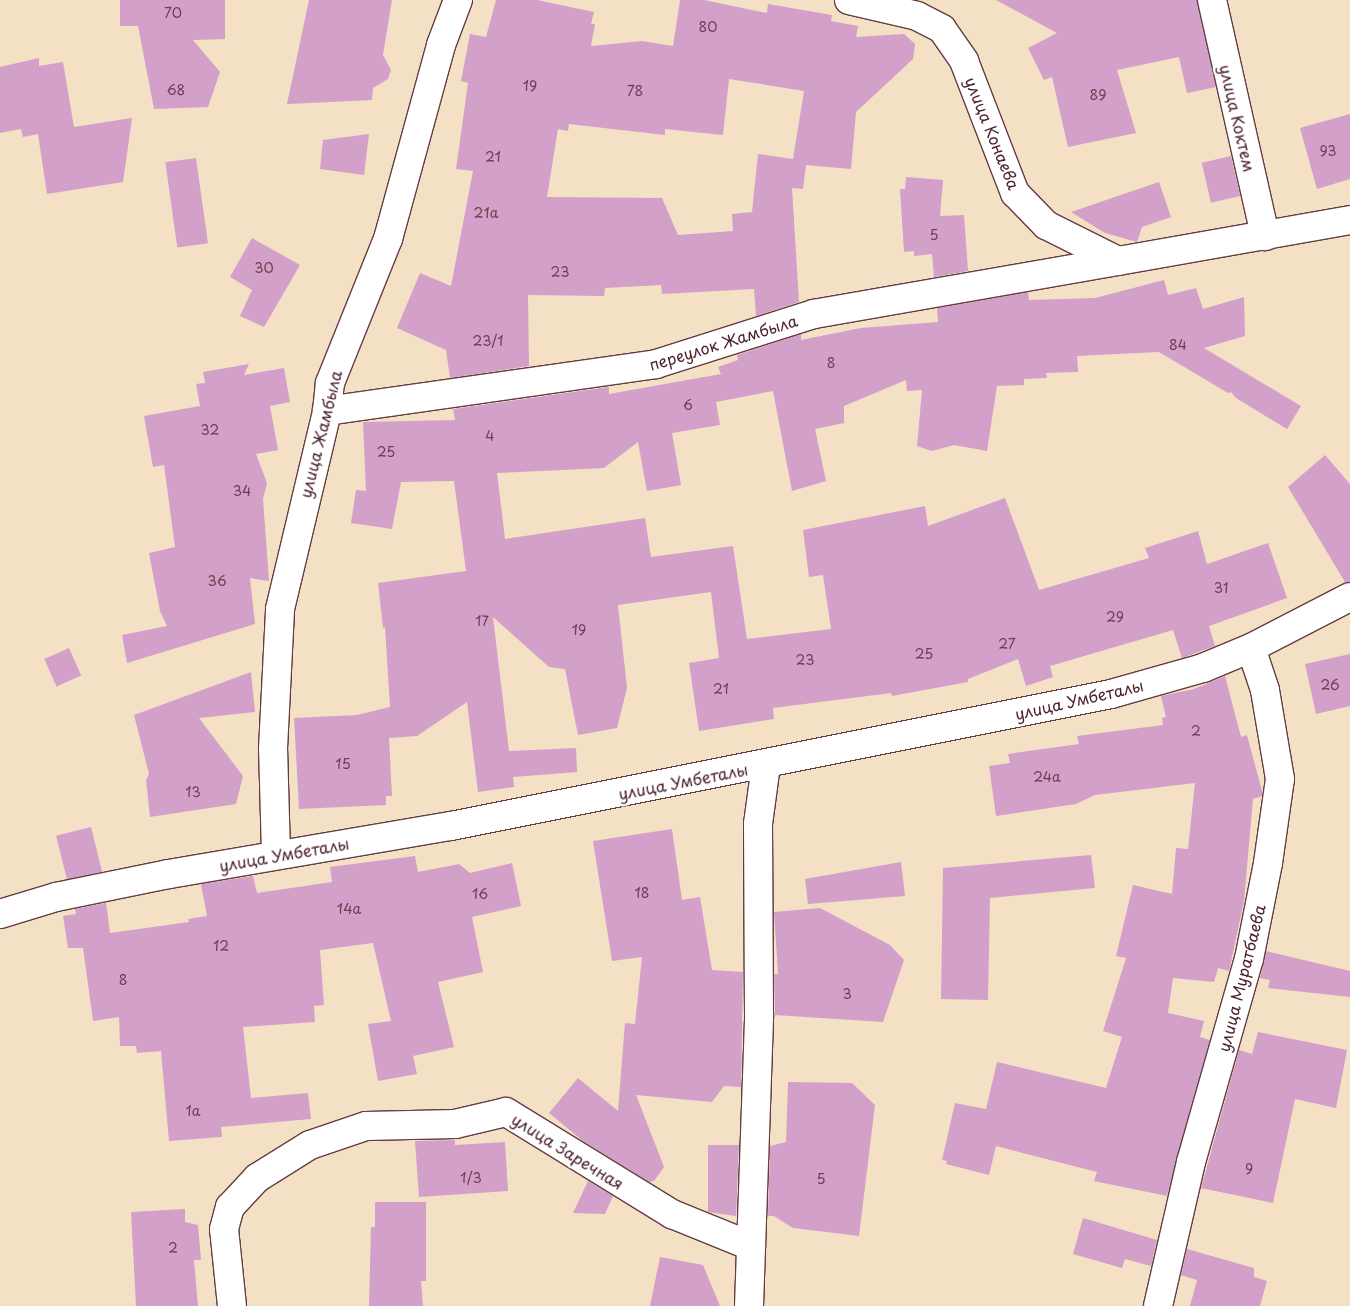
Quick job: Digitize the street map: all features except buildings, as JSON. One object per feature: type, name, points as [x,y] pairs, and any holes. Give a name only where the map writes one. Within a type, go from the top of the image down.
[{"type":"street","name":"улица Жамбыла","points":[[276,854],[273,749],[280,609],[327,411],[330,383],[388,239],[441,45],[458,0]]},
{"type":"street","name":"улица Конаева","points":[[849,0],[917,16],[942,29],[964,61],[1015,194],[1046,225],[1118,261]]},
{"type":"street","name":"улица Коктем","points":[[1212,0],[1265,236]]},
{"type":"street","points":[[1118,261],[1350,220]]},
{"type":"street","name":"переулок Жамбыла","points":[[327,411],[656,364],[814,314],[1118,261]]},
{"type":"street","name":"улица Умбеталы","points":[[0,914],[56,897],[276,854],[451,826],[766,765],[1111,694],[1203,668],[1251,648],[1350,597]]},
{"type":"street","name":"улица Муратбаева","points":[[1158,1306],[1192,1162],[1249,959],[1268,863],[1280,779],[1265,690],[1251,648]]},
{"type":"street","points":[[749,1306],[759,1015],[758,824],[766,765]]},
{"type":"street","name":"улица Заречная","points":[[232,1306],[224,1229],[230,1207],[257,1178],[310,1145],[366,1126],[454,1124],[506,1112],[672,1214],[751,1246]]}]
